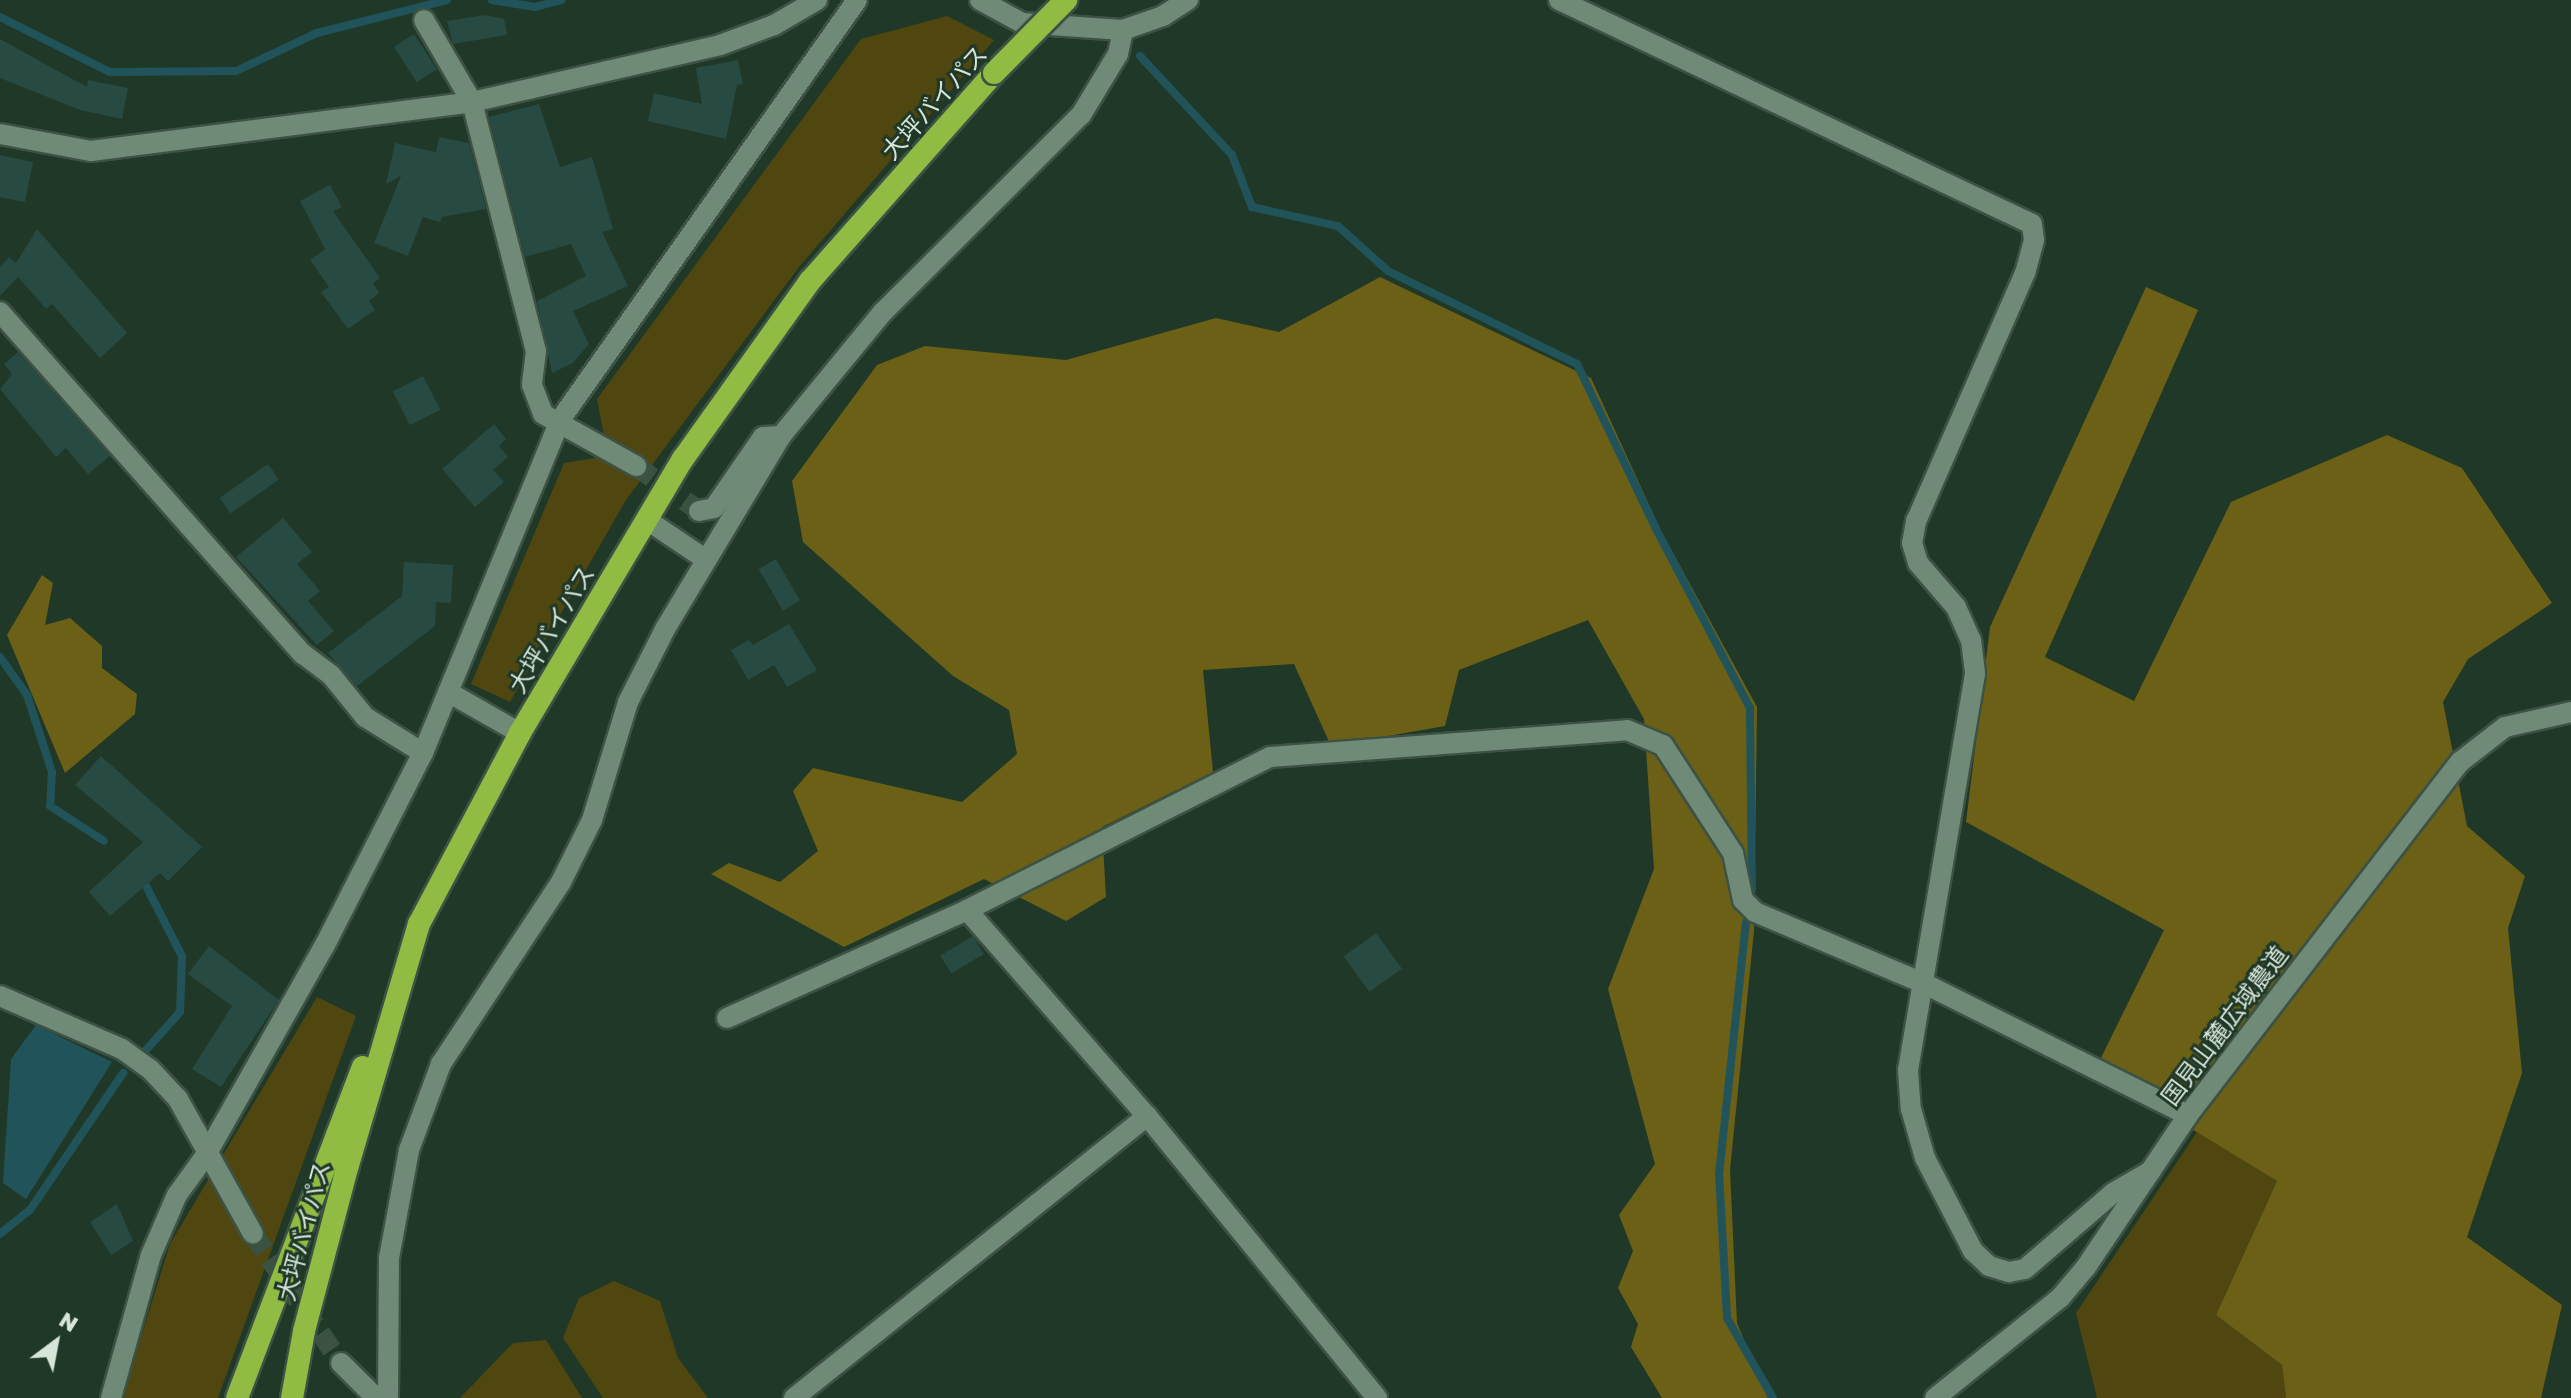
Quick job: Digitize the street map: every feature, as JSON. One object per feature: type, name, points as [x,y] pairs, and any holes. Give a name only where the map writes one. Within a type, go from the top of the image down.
[{"type":"highway","name":"大坪バイパス","points":[[292,1398],[304,1331],[348,1165],[419,924],[520,733],[683,459],[810,281],[994,73],[1066,0]]},
{"type":"highway","points":[[237,1398],[419,924]]},
{"type":"street","points":[[0,134],[91,151],[472,102],[720,45],[774,25],[817,0]]},
{"type":"street","points":[[111,1398],[151,1255],[177,1195],[206,1155],[325,945],[423,753],[560,420],[857,0]]},
{"type":"street","points":[[980,0],[1022,23],[1123,30],[1163,16],[1188,0]]},
{"type":"street","points":[[1559,0],[2032,224],[2025,273],[1916,521],[1912,543],[1918,563],[1956,607],[1971,640],[1975,674],[1908,1070],[1911,1109],[1925,1158],[1973,1251],[1989,1266],[2009,1272],[2025,1269],[2113,1193],[2151,1171]]},
{"type":"street","points":[[424,20],[472,102],[536,351],[532,385],[543,414],[560,420],[636,466]]},
{"type":"street","points":[[388,1398],[389,1258],[409,1150],[441,1064],[561,882],[592,820],[628,702],[705,559],[781,436],[883,312],[1081,115],[1118,54],[1123,30]]},
{"type":"street","points":[[0,312],[303,654],[331,675],[365,717],[423,753]]},
{"type":"street","points":[[699,511],[714,508],[763,437],[781,436]]},
{"type":"street","points":[[647,520],[705,559]]},
{"type":"street","points":[[448,692],[520,733]]},
{"type":"street","name":"国見山麓広域農道","points":[[1935,1398],[2060,1298],[2188,1115],[2460,762],[2505,727],[2571,712]]},
{"type":"street","points":[[727,1018],[967,910],[1270,757],[1627,730],[1663,745],[1733,853],[1743,900],[1755,912],[1921,982],[2188,1115]]},
{"type":"street","points":[[967,910],[1147,1116],[1377,1398]]},
{"type":"street","points":[[0,996],[122,1049],[150,1069],[178,1099],[206,1155],[253,1234]]},
{"type":"street","points":[[794,1398],[1147,1116]]},
{"type":"street","points":[[341,1363],[376,1398]]},
{"type":"shaded area","points":[[947,16],[994,40],[799,267],[626,500],[510,702],[471,684],[564,463],[608,456],[597,399],[861,39]]},
{"type":"shaded area","points":[[1380,277],[1591,378],[1661,531],[1757,707],[1754,931],[1730,1170],[1737,1323],[1768,1398],[1662,1398],[1631,1347],[1638,1324],[1618,1288],[1633,1251],[1619,1215],[1655,1164],[1608,989],[1654,869],[1644,719],[1588,620],[1459,670],[1445,726],[1331,746],[1294,664],[1203,670],[1213,772],[1102,827],[1106,897],[1066,921],[984,879],[844,947],[711,874],[729,863],[780,882],[818,851],[793,791],[813,768],[962,802],[1017,754],[1009,710],[953,676],[803,542],[792,481],[877,365],[925,346],[1066,360],[1216,318],[1279,332]]},
{"type":"shaded area","points":[[2146,287],[2198,310],[2045,657],[2134,701],[2231,502],[2387,435],[2462,468],[2552,603],[2468,659],[2443,702],[2467,826],[2525,876],[2508,928],[2522,1073],[2467,1237],[2562,1305],[2541,1398],[2286,1398],[2282,1365],[2216,1315],[2277,1181],[2095,1070],[2164,930],[1966,822],[1990,627]]},
{"type":"shaded area","points":[[42,575],[53,583],[45,625],[70,618],[102,646],[102,668],[137,694],[135,714],[65,773],[7,635]]},
{"type":"shaded area","points":[[317,997],[356,1016],[218,1398],[122,1398],[170,1244]]},
{"type":"shaded area","points":[[2197,1132],[2277,1181],[2216,1315],[2282,1365],[2286,1398],[2097,1398],[2076,1313]]},
{"type":"shaded area","points":[[614,1281],[660,1301],[678,1358],[708,1398],[603,1398],[563,1338],[579,1298]]},
{"type":"shaded area","points":[[546,1340],[582,1398],[460,1398],[513,1343]]},
{"type":"water","points":[[36,1025],[112,1062],[26,1199],[3,1183],[11,1059]]},
{"type":"building","points":[[484,15],[504,19],[507,35],[453,44],[447,21]]},
{"type":"building","points":[[414,34],[437,69],[417,82],[394,47]]},
{"type":"building","points":[[0,39],[87,87],[88,80],[128,88],[122,119],[80,110],[0,78]]},
{"type":"building","points":[[738,60],[743,84],[737,85],[726,139],[648,121],[654,93],[702,104],[696,68]]},
{"type":"building","points":[[539,104],[560,167],[592,157],[613,229],[602,232],[628,286],[573,311],[589,344],[573,363],[552,373],[537,301],[586,276],[571,244],[525,257],[489,117]]},
{"type":"building","points":[[439,137],[469,143],[486,209],[442,217],[440,222],[423,217],[408,256],[374,243],[401,176],[386,184],[395,143],[436,152]]},
{"type":"building","points":[[0,155],[33,162],[25,202],[0,197]]},
{"type":"building","points":[[330,185],[342,207],[333,211],[380,278],[373,283],[379,293],[369,301],[375,310],[348,329],[321,292],[329,287],[310,260],[325,249],[300,201]]},
{"type":"building","points":[[37,229],[127,333],[100,358],[52,304],[46,309],[18,277],[0,296],[0,267],[9,257],[16,263]]},
{"type":"building","points":[[18,352],[110,456],[88,474],[66,448],[56,457],[0,389],[12,374],[4,364]]},
{"type":"building","points":[[423,376],[440,410],[410,425],[393,391]]},
{"type":"building","points":[[494,424],[506,439],[499,446],[508,457],[493,470],[504,482],[475,507],[442,469]]},
{"type":"building","points":[[268,464],[279,480],[231,513],[220,498]]},
{"type":"building","points":[[283,518],[312,552],[297,564],[320,591],[308,601],[334,631],[317,645],[236,557]]},
{"type":"building","points":[[776,559],[800,601],[783,611],[759,569]]},
{"type":"building","points":[[404,562],[453,565],[451,603],[436,602],[435,626],[357,686],[328,653],[402,596]]},
{"type":"building","points":[[789,624],[817,670],[787,687],[774,665],[748,680],[731,650],[749,640],[753,645]]},
{"type":"building","points":[[101,756],[202,847],[168,881],[160,873],[110,916],[89,892],[143,842],[75,785]]},
{"type":"building","points":[[1376,933],[1402,969],[1370,992],[1344,957]]},
{"type":"building","points":[[973,936],[984,954],[951,974],[940,956]]},
{"type":"building","points":[[209,946],[279,1000],[221,1087],[192,1069],[232,1006],[188,974]]},
{"type":"building","points":[[117,1204],[133,1241],[111,1255],[90,1222]]},
{"type":"waterway","points":[[0,17],[110,72],[236,71],[317,33],[447,0]]},
{"type":"waterway","points":[[492,0],[535,7],[561,0]]},
{"type":"waterway","points":[[1140,56],[1232,155],[1252,207],[1338,226],[1388,271],[1577,364],[1656,529],[1750,708],[1752,890]]},
{"type":"waterway","points":[[0,657],[27,695],[52,772],[50,806],[104,841]]},
{"type":"waterway","points":[[142,878],[182,956],[180,1012],[146,1050]]},
{"type":"waterway","points":[[1746,922],[1719,1173],[1727,1318],[1773,1398]]},
{"type":"waterway","points":[[0,1234],[30,1210],[123,1073]]},
{"type":"tunnel","points":[[636,466],[699,511]]},
{"type":"tunnel","points":[[253,1234],[341,1363]]}]
